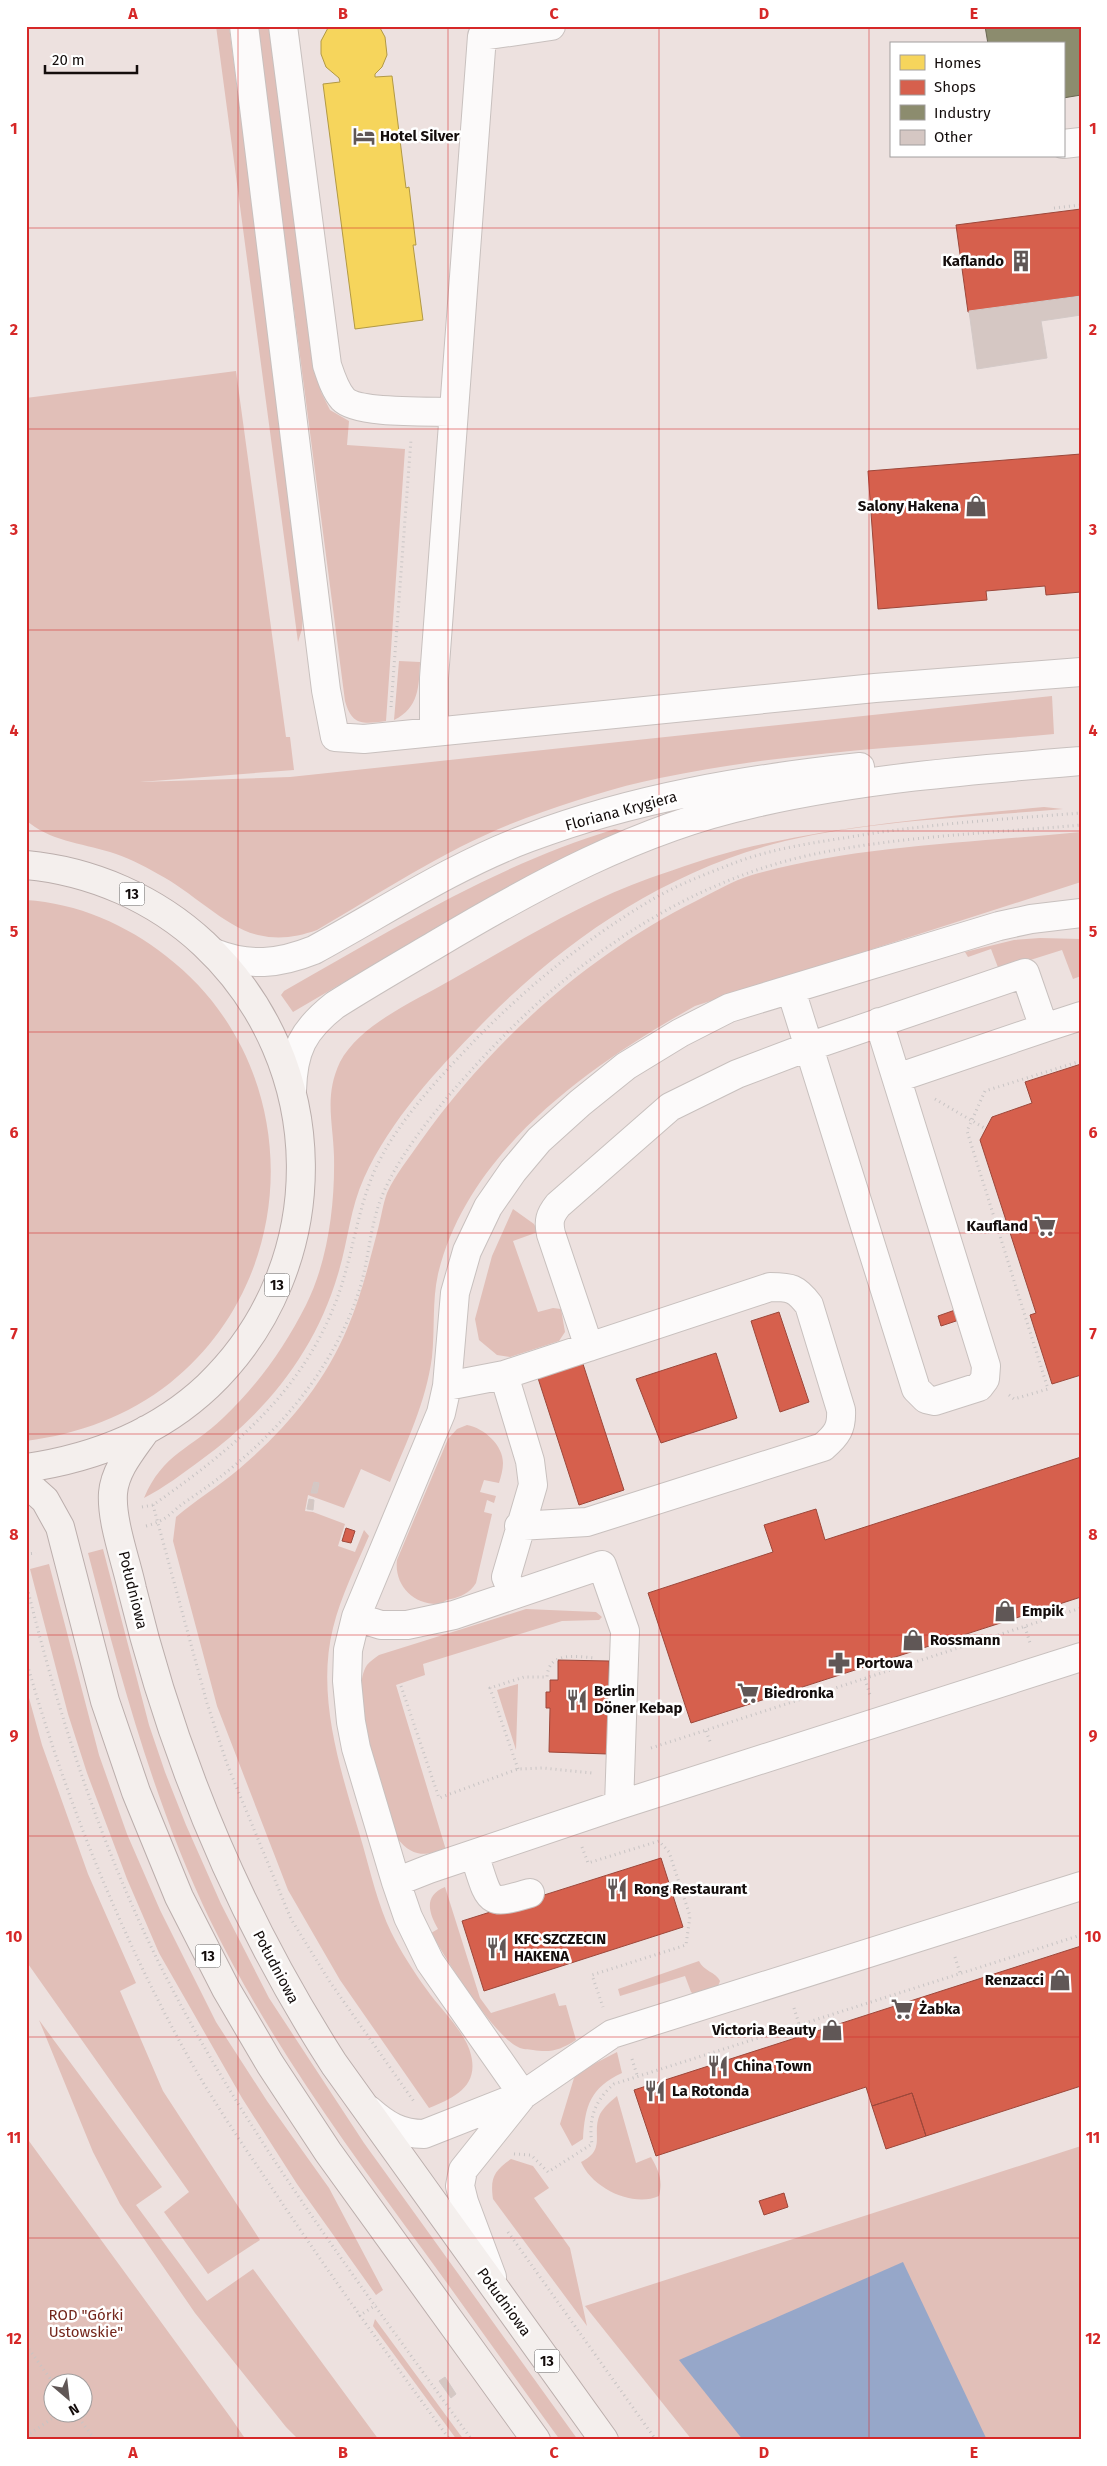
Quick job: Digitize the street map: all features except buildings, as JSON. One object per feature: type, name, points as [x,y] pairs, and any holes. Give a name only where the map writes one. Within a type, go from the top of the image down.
[{"type":"main road","name":"13","points":[[29,863],[85,876],[132,894],[175,920],[214,953],[231,972],[260,1013],[282,1058],[292,1091],[300,1132],[301,1183],[294,1233],[279,1282],[256,1326],[225,1367],[188,1402],[146,1430]]},
{"type":"main road","points":[[26,1468],[84,1456],[124,1442],[146,1430]]},
{"type":"main road","name":"Południowa","points":[[146,1430],[124,1463],[115,1481],[113,1494],[114,1514],[141,1626],[173,1732],[202,1811],[253,1924],[305,2020],[359,2101],[604,2440]]},
{"type":"main road","name":"13","points":[[26,1482],[45,1500],[60,1527],[105,1701],[120,1745],[158,1849],[208,1957],[251,2033],[304,2116],[536,2440]]},
{"type":"street","points":[[244,26],[326,690],[335,737],[364,739],[389,737],[875,688],[1081,672]]},
{"type":"street","points":[[283,26],[327,365],[334,386],[344,401],[361,409],[453,412]]},
{"type":"street","points":[[434,732],[434,678],[482,36],[551,26]]},
{"type":"street","points":[[1064,144],[1081,142]]},
{"type":"street","name":"Floriana Krygiera","points":[[214,953],[236,960],[260,964],[297,957],[314,950],[491,854],[561,827],[630,806],[750,781],[943,757],[1070,762]]},
{"type":"street","points":[[1070,762],[1081,778]]},
{"type":"street","name":"Floriana Krygiera","points":[[292,1091],[293,1072],[298,1050],[312,1025],[322,1015],[350,996],[478,919],[532,888],[588,861],[662,832],[750,804],[899,779],[1070,762]]},
{"type":"street","points":[[523,2095],[430,1962],[408,1917],[356,1748],[347,1681],[348,1650],[356,1617],[441,1413],[447,1386],[455,1293],[467,1251],[488,1207],[513,1171],[539,1140],[626,1066],[680,1033],[730,1008],[999,926],[1032,919],[1081,913]]},
{"type":"street","points":[[589,1347],[551,1234],[549,1224],[551,1214],[558,1204],[670,1107],[737,1074],[808,1046],[1025,973],[1044,1028]]},
{"type":"street","points":[[791,990],[916,1388],[926,1399],[935,1401],[979,1387],[985,1379],[986,1366],[878,1022]]},
{"type":"street","points":[[897,1078],[1081,1016]]},
{"type":"street","points":[[447,1386],[504,1375],[770,1287],[788,1287],[799,1292],[809,1305],[841,1410],[842,1425],[836,1436],[823,1447],[587,1522],[519,1526]]},
{"type":"street","points":[[504,1375],[530,1460],[533,1485],[519,1526],[506,1577],[513,1595]]},
{"type":"street","points":[[356,1617],[381,1625],[407,1626],[454,1614],[602,1565],[625,1631],[619,1805]]},
{"type":"street","points":[[396,1882],[573,1820],[1081,1657]]},
{"type":"street","points":[[477,1863],[489,1894],[496,1900],[502,1901],[530,1893]]},
{"type":"street","points":[[359,2101],[386,2125],[408,2134],[424,2134],[523,2095],[612,2034],[1081,1886]]},
{"type":"street","points":[[498,2293],[464,2202],[460,2186],[463,2170],[523,2095]]},
{"type":"path","points":[[1054,208],[1081,205]]},
{"type":"path","points":[[389,737],[414,411]]},
{"type":"path","points":[[138,1508],[153,1505],[230,1448],[252,1429],[298,1374],[318,1340],[335,1304],[347,1268],[356,1224],[375,1169],[411,1114],[457,1060],[496,1019],[543,977],[588,942],[650,900],[735,863],[784,849],[918,827],[1081,813]]},
{"type":"path","points":[[144,1527],[168,1518],[175,1508],[233,1467],[263,1441],[290,1412],[312,1383],[345,1325],[360,1289],[382,1196],[402,1159],[432,1118],[471,1071],[510,1029],[549,992],[600,951],[665,910],[706,890],[785,862],[847,848],[901,840],[1081,826]]},
{"type":"path","points":[[985,1379],[1014,1399],[1048,1389],[967,1131],[970,1120],[985,1091],[1081,1060]]},
{"type":"path","points":[[897,1078],[986,1129]]},
{"type":"path","points":[[153,1505],[207,1703],[227,1764],[291,1919],[330,1982],[433,2129]]},
{"type":"path","points":[[401,1686],[439,1798],[518,1769],[543,1768],[606,1775],[609,1771],[612,1752],[638,1753],[1081,1608]]},
{"type":"path","points":[[518,1769],[490,1688],[524,1678],[547,1677],[550,1665],[556,1658],[564,1656],[624,1659]]},
{"type":"path","points":[[26,1660],[42,1716],[74,1811],[101,1879],[152,1989],[192,2064],[359,2316],[450,2440]]},
{"type":"path","points":[[573,1820],[588,1863],[659,1841],[664,1845],[669,1852],[690,1916],[686,1945],[592,1975],[612,2034],[629,2049],[637,2075]]},
{"type":"path","points":[[508,2156],[531,2155],[548,2172],[592,2144],[590,2126],[594,2108],[602,2095],[614,2084],[637,2075],[1081,1935]]},
{"type":"path","points":[[507,2230],[656,2440]]},
{"type":"path","points":[[359,2316],[376,2305]]},
{"type":"path","points":[[26,2344],[47,2374]]},
{"type":"path","points":[[26,2436],[44,2424]]},
{"type":"path","points":[[83,2424],[95,2440]]},
{"type":"green space","points":[[216,26],[229,26],[304,603],[302,629],[298,642]]},
{"type":"green space","points":[[257,26],[273,26],[321,392],[330,410],[349,421],[347,445],[405,449],[386,721],[360,722],[351,715],[345,701]]},
{"type":"green space","points":[[236,371],[286,737],[290,737],[294,770],[140,782],[290,777],[1052,696],[1054,734],[807,755],[758,761],[709,769],[609,790],[526,818],[472,841],[419,869],[317,930],[295,936],[281,937],[266,937],[246,931],[233,925],[183,889],[140,864],[110,852],[55,837],[45,833],[26,820],[26,398]]},
{"type":"green space","points":[[399,661],[420,662],[419,680],[413,703],[402,715],[394,720]]},
{"type":"green space","points":[[1044,807],[1063,809],[861,827]]},
{"type":"green space","points":[[615,829],[622,831],[462,913],[293,1012],[281,995],[284,991],[405,922],[486,880],[571,844]]},
{"type":"green space","points":[[844,830],[785,841],[742,854],[700,870],[659,889],[583,937],[547,964],[513,994],[431,1078],[401,1116],[375,1156],[359,1189],[338,1274],[328,1302],[302,1355],[285,1379],[247,1422],[225,1442],[173,1480],[144,1498],[160,1471],[169,1461],[223,1418],[259,1379],[289,1336],[314,1288],[329,1232],[333,1194],[332,1086],[340,1062],[349,1048],[374,1025],[405,1005],[598,899],[650,878],[741,849]]},
{"type":"green space","points":[[1081,832],[1081,882],[695,1006],[615,1055],[575,1084],[538,1116],[505,1150],[476,1188],[453,1229],[436,1284],[432,1357],[429,1374],[415,1421],[390,1482],[361,1469],[344,1508],[308,1495],[305,1511],[313,1512],[345,1524],[338,1546],[355,1552],[364,1530],[369,1536],[344,1593],[333,1628],[328,1655],[327,1683],[329,1710],[340,1766],[386,1922],[422,1983],[464,2038],[471,2055],[472,2066],[468,2083],[455,2095],[429,2108],[340,1980],[288,1890],[217,1706],[173,1541],[176,1517],[256,1454],[287,1423],[315,1387],[338,1349],[352,1317],[361,1292],[386,1197],[398,1173],[448,1105],[478,1070],[510,1036],[579,975],[655,923],[737,880],[752,875],[832,857],[874,851]]},
{"type":"green space","points":[[26,900],[64,906],[118,925],[166,956],[211,1000],[244,1052],[264,1109],[271,1168],[265,1228],[246,1285],[215,1338],[170,1383],[137,1405],[102,1422],[84,1428],[65,1434],[26,1441]]},
{"type":"green space","points":[[1040,938],[1081,939],[1081,976],[1073,979],[1062,950],[999,970],[991,949],[968,957],[965,952],[1014,940]]},
{"type":"green space","points":[[513,1209],[534,1224],[538,1232],[513,1241],[538,1312],[553,1308],[561,1309],[565,1332],[559,1341],[510,1357],[497,1355],[479,1340],[475,1319],[492,1256]]},
{"type":"green space","points":[[467,1425],[480,1430],[496,1444],[502,1456],[502,1473],[499,1483],[484,1480],[480,1492],[496,1496],[494,1503],[487,1500],[484,1512],[492,1514],[476,1583],[468,1592],[461,1596],[439,1604],[428,1603],[406,1591],[398,1577],[397,1560],[448,1439],[457,1429]]},
{"type":"green space","points":[[103,1549],[149,1725],[165,1772],[221,1904],[269,1998],[364,2143],[578,2440],[560,2440],[309,2090],[282,2049],[233,1964],[190,1876],[155,1786],[140,1740],[88,1553]]},
{"type":"green space","points":[[49,1564],[99,1755],[127,1834],[160,1910],[216,2022],[267,2101],[329,2188],[383,2290],[376,2295],[297,2184],[242,2098],[159,1953],[127,1879],[87,1773],[68,1714],[30,1569]]},
{"type":"green space","points":[[526,1609],[596,1612],[602,1617],[599,1620],[562,1621],[423,1664],[425,1675],[396,1685],[446,1850],[425,1854],[413,1852],[397,1838],[370,1750],[361,1700],[362,1680],[367,1665],[379,1655]]},
{"type":"green space","points":[[518,1684],[518,1687],[516,1750],[497,1690]]},
{"type":"green space","points":[[26,1687],[42,1745],[88,1874],[136,1983],[120,1991],[163,2091],[260,2240],[208,2274],[164,2212],[189,2192],[26,1961]]},
{"type":"green space","points":[[445,1887],[480,1998],[491,2013],[555,1993],[559,2006],[566,2005],[576,2040],[550,2051],[524,2049],[508,2040],[496,2028],[447,1960],[431,1933],[438,1929],[430,1911],[431,1900],[433,1895]]},
{"type":"green space","points":[[699,1961],[703,1967],[716,1975],[720,1981],[717,1989],[695,1995],[691,1992],[685,1976],[620,1996],[618,1989]]},
{"type":"green space","points":[[39,2020],[162,2187],[136,2205],[207,2301],[253,2269],[379,2440],[299,2440],[286,2427],[195,2313],[120,2204],[93,2152]]},
{"type":"green space","points":[[617,2052],[622,2073],[603,2085],[591,2099],[585,2117],[583,2139],[572,2146],[560,2124],[574,2078],[590,2066]]},
{"type":"green space","points":[[617,2096],[636,2163],[651,2157],[658,2171],[661,2185],[659,2196],[649,2199],[637,2199],[614,2193],[594,2180],[581,2162],[594,2152],[600,2114]]},
{"type":"green space","name":"ROD \"Górki Ustowskie\"","points":[[26,2137],[231,2418],[246,2440],[26,2440]]},
{"type":"green space","points":[[1081,2146],[1081,2440],[692,2440],[585,2306]]},
{"type":"green space","points":[[511,2159],[533,2166],[549,2188],[534,2198],[570,2248],[587,2326],[493,2199],[492,2186],[494,2176]]},
{"type":"green space","points":[[375,2319],[464,2440],[457,2440],[373,2326]]},
{"type":"water","points":[[903,2262],[987,2440],[743,2440],[679,2360]]},
{"type":"place","name":"Hotel Silver","points":[[364,136]]},
{"type":"place","name":"Kaflando","points":[[1021,261]]},
{"type":"place","name":"Salony Hakena","points":[[976,506]]},
{"type":"place","name":"Kaufland","points":[[1045,1226]]},
{"type":"place","name":"Empik","points":[[1005,1611]]},
{"type":"place","name":"Rossmann","points":[[913,1640]]},
{"type":"place","name":"Portowa","points":[[839,1663]]},
{"type":"place","name":"Biedronka","points":[[748,1693]]},
{"type":"place","name":"Berlin Döner Kebap","points":[[577,1700]]},
{"type":"place","name":"Rong Restaurant","points":[[617,1889]]},
{"type":"place","name":"KFC SZCZECIN HAKENA","points":[[497,1948]]},
{"type":"place","name":"Renzacci","points":[[1060,1980]]},
{"type":"place","name":"Żabka","points":[[902,2009]]},
{"type":"place","name":"Victoria Beauty","points":[[832,2030]]},
{"type":"place","name":"China Town","points":[[718,2066]]},
{"type":"place","name":"La Rotonda","points":[[655,2091]]}]
